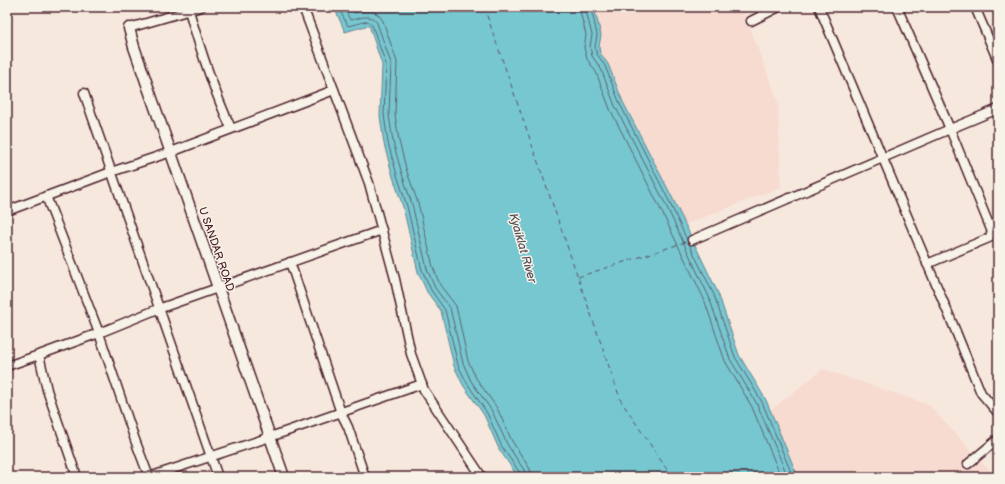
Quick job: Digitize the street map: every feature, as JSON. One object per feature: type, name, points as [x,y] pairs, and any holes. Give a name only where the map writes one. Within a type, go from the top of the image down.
[{"type":"main road","name":"U SANDAR ROAD","points":[[129,28],[134,47],[284,477]]},
{"type":"street","points":[[129,28],[189,9],[200,7]]},
{"type":"street","points":[[303,7],[369,183],[395,278],[411,354],[424,390],[480,476]]},
{"type":"street","points":[[751,21],[779,7]]},
{"type":"street","points":[[818,7],[981,393],[998,413]]},
{"type":"street","points":[[897,7],[950,129],[992,232],[989,238],[927,264]]},
{"type":"street","points":[[975,7],[998,61]]},
{"type":"street","points":[[189,9],[197,40],[218,100],[231,128]]},
{"type":"street","points":[[7,210],[171,152],[334,90]]},
{"type":"street","points":[[84,93],[158,309],[218,477]]},
{"type":"street","points":[[692,240],[998,109]]},
{"type":"street","points":[[46,196],[99,333],[149,477],[341,413],[422,384]]},
{"type":"street","points":[[7,366],[99,333],[158,309],[382,230]]},
{"type":"street","points":[[290,262],[341,413],[348,427],[365,477]]},
{"type":"street","points":[[39,355],[47,390],[77,477]]},
{"type":"street","points":[[968,464],[998,439]]},
{"type":"shaded area","points":[[579,7],[742,7],[778,101],[781,187],[666,232]]},
{"type":"shaded area","points":[[823,369],[929,405],[996,477],[778,477],[759,419]]},
{"type":"water","name":"Kyaiklat River","points":[[334,7],[594,7],[601,35],[599,47],[600,53],[608,64],[623,102],[672,197],[718,293],[739,355],[766,400],[798,477],[518,477],[499,449],[484,415],[463,385],[454,366],[441,311],[427,292],[418,272],[403,207],[384,144],[380,116],[382,65],[369,25],[345,32]]},
{"type":"ferry route","points":[[484,7],[621,401],[672,477]]},
{"type":"ferry route","points":[[578,277],[689,241]]}]
